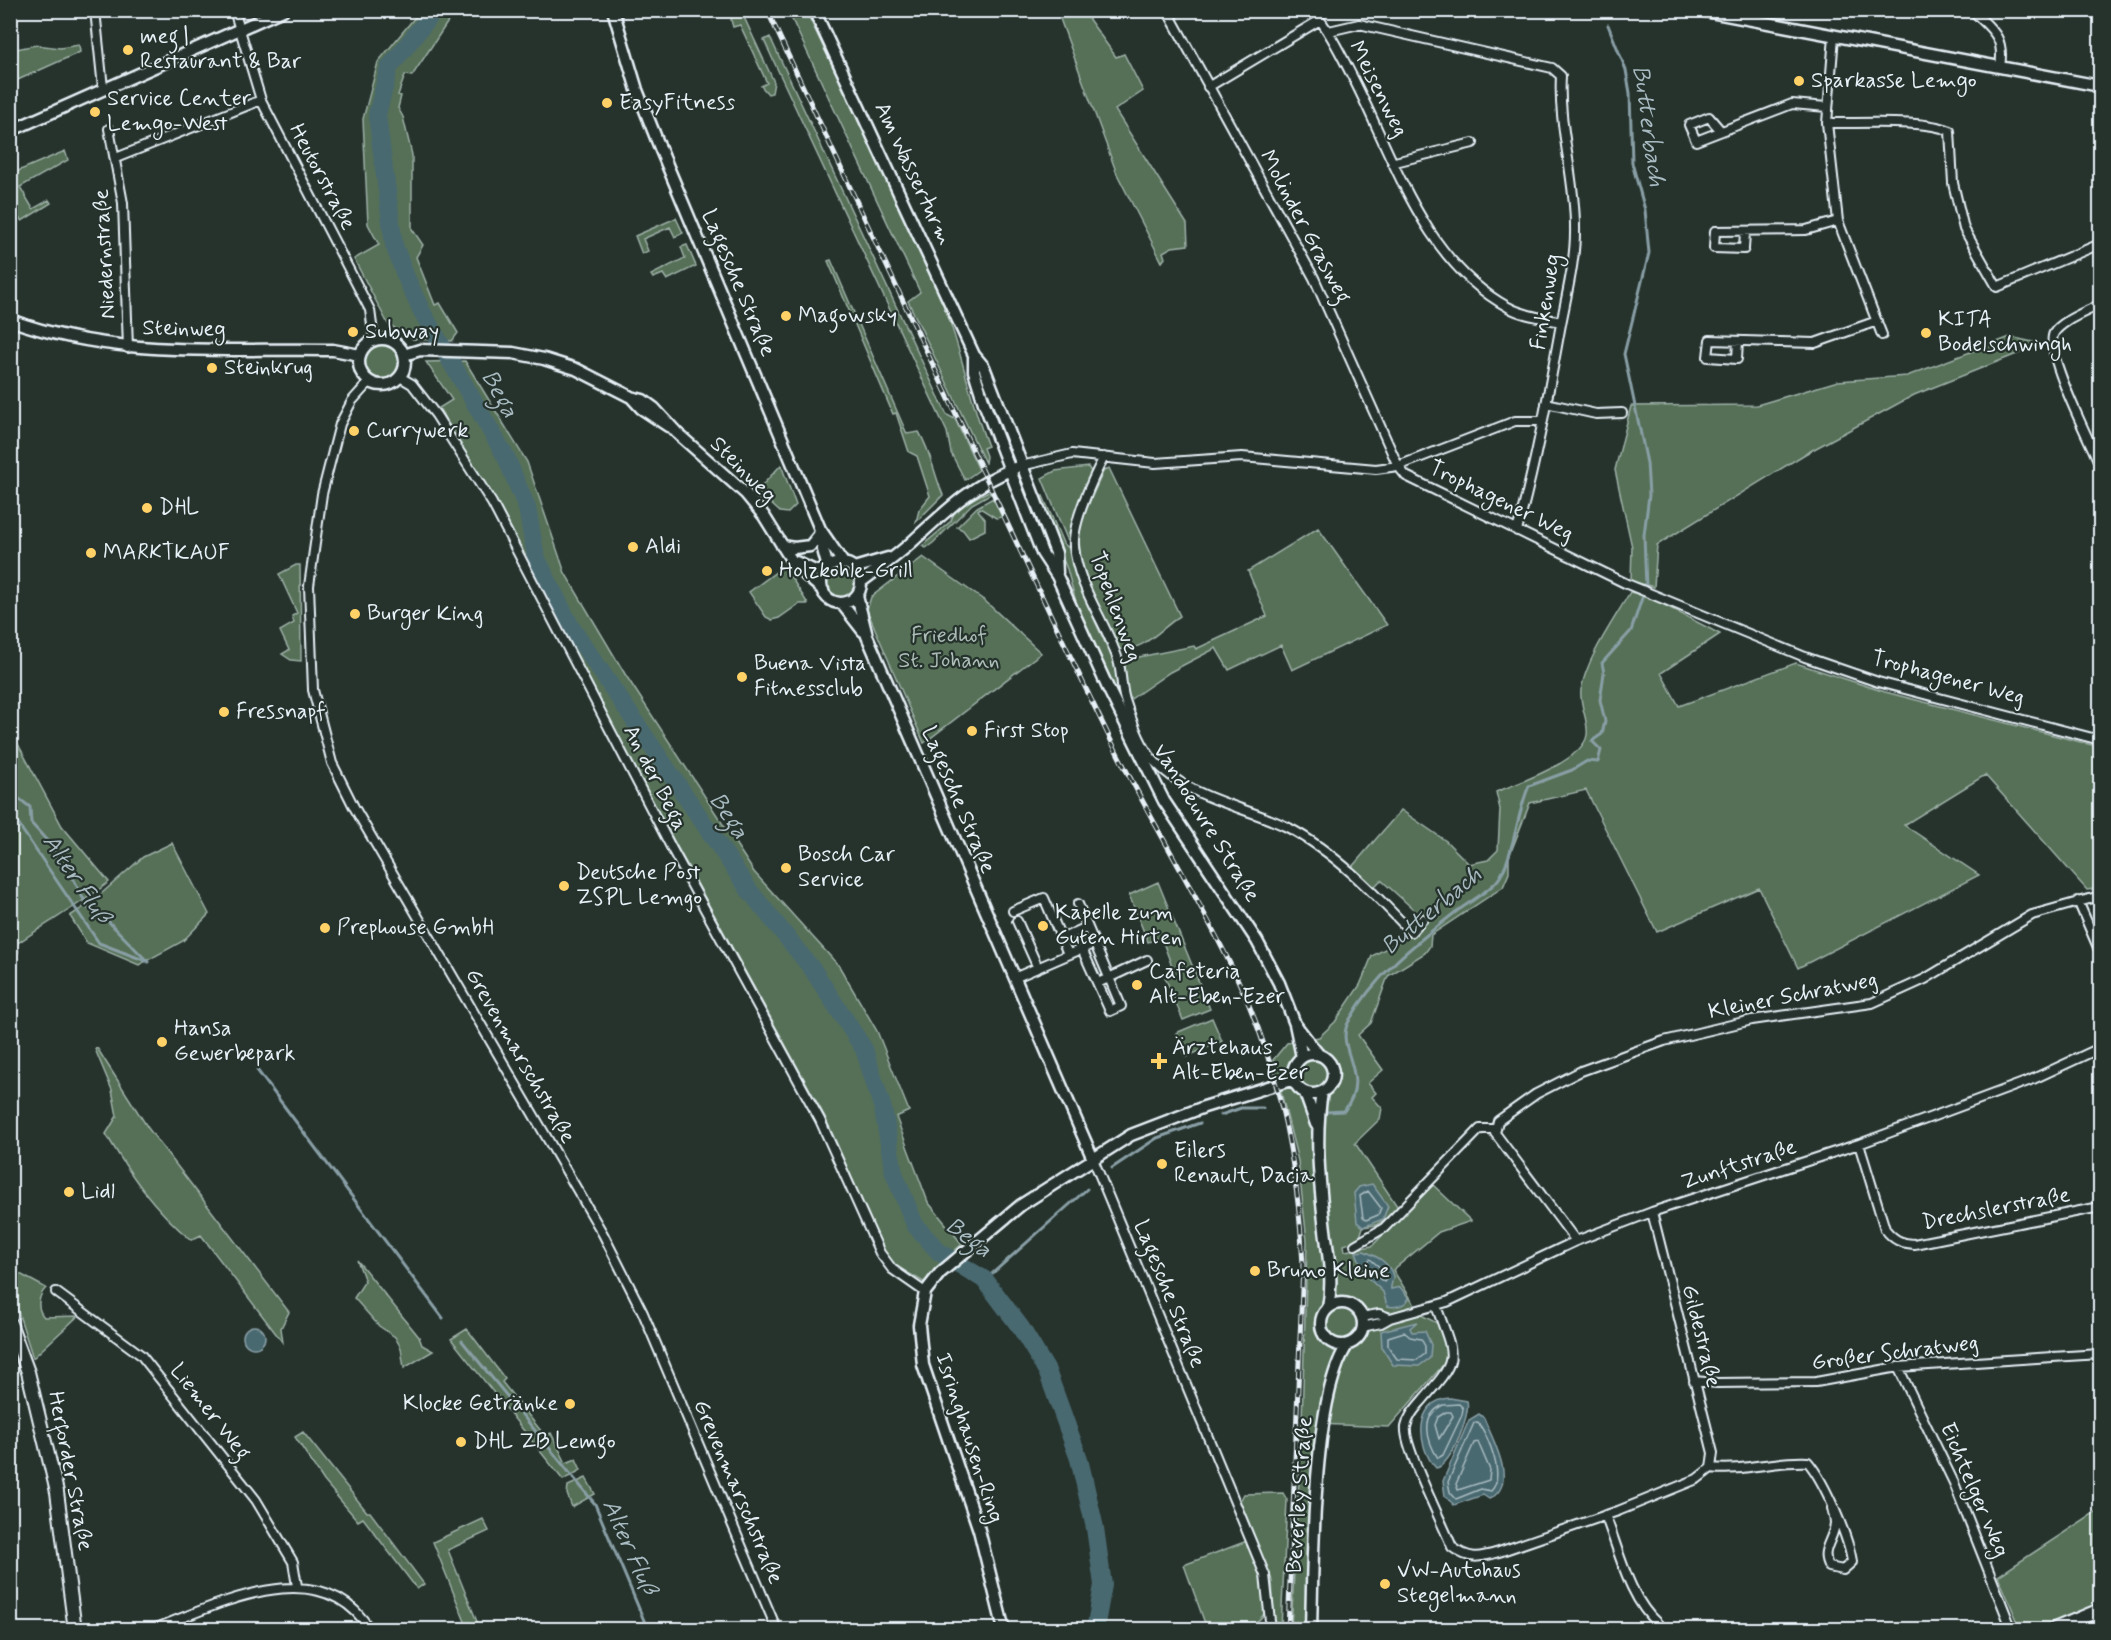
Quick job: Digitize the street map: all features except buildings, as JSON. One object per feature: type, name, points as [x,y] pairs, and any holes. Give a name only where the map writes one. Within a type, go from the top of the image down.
[{"type":"main road","name":"Herforder Straße","points":[[10,1323],[28,1372],[57,1492],[75,1629]]},
{"type":"main road","points":[[2052,1629],[2100,1610]]},
{"type":"street","points":[[95,10],[103,88]]},
{"type":"street","name":"Heutorstraße","points":[[234,10],[238,30],[261,100],[370,310],[374,340]]},
{"type":"street","points":[[10,131],[283,10]]},
{"type":"street","name":"Lagesche Straße","points":[[613,10],[646,114],[819,532],[826,569]]},
{"type":"street","name":"Am Wasserturm","points":[[814,10],[974,355],[984,367],[1021,466]]},
{"type":"street","name":"Molinder Grasweg","points":[[1167,10],[1314,278],[1398,466]]},
{"type":"street","points":[[1699,10],[2100,86]]},
{"type":"street","points":[[1972,10],[1997,35],[2002,50],[2000,67]]},
{"type":"street","points":[[1208,87],[1320,20],[1329,31]]},
{"type":"street","name":"Finkenweg","points":[[1329,31],[1359,24],[1552,68],[1561,76],[1560,104],[1571,171],[1575,228],[1534,472],[1517,531]]},
{"type":"street","name":"Meisenweg","points":[[1329,31],[1395,162],[1414,207],[1436,242],[1474,285],[1510,309],[1561,322]]},
{"type":"street","points":[[1834,36],[1827,123],[1838,222],[1882,335]]},
{"type":"street","name":"Niedernstraße","points":[[116,158],[261,100]]},
{"type":"street","points":[[1721,131],[1792,104],[1827,107]]},
{"type":"street","points":[[1827,123],[1919,125],[1941,127],[1950,131],[1953,183],[1964,229],[1997,287],[2100,244]]},
{"type":"street","name":"Niedernstraße","points":[[109,129],[123,203],[128,348]]},
{"type":"street","name":"Meisenweg","points":[[1395,162],[1473,143]]},
{"type":"street","points":[[1745,232],[1744,249],[1714,248],[1714,231],[1806,230],[1838,222]]},
{"type":"street","points":[[2100,304],[2058,328],[2052,336],[2053,357],[2100,465]]},
{"type":"street","name":"Steinweg","points":[[10,320],[70,338],[128,348],[333,350],[360,356]]},
{"type":"street","points":[[1738,341],[1815,343],[1877,321]]},
{"type":"street","points":[[374,340],[391,341],[404,355],[404,366],[399,376],[388,384],[370,381],[360,369],[360,356],[364,348],[374,340]]},
{"type":"street","name":"Steinweg","points":[[404,355],[420,350],[513,353],[561,364],[631,397],[640,408],[670,427],[746,494],[791,559],[823,590]]},
{"type":"street","name":"Am Wasserturm","points":[[974,355],[974,371],[1009,471]]},
{"type":"street","name":"An der Bega","points":[[399,376],[412,384],[436,415],[508,533],[672,849],[820,1120],[841,1162],[880,1253],[892,1269],[925,1292]]},
{"type":"street","name":"Grevenmarschstraße","points":[[370,381],[352,401],[340,424],[322,494],[310,572],[311,678],[332,763],[354,807],[612,1252],[643,1313],[777,1629]]},
{"type":"street","points":[[1546,403],[1596,414],[1622,414]]},
{"type":"street","points":[[1398,466],[1515,420],[1543,421]]},
{"type":"street","name":"Trophagener Weg","points":[[861,582],[911,543],[953,502],[1021,466],[1072,454],[1155,463],[1242,457],[1376,469],[1398,466],[1406,476],[1627,584],[1805,657],[1878,682],[2100,741]]},
{"type":"street","name":"Topehlenweg","points":[[1104,457],[1080,516],[1074,545],[1086,591],[1118,660],[1124,699],[1154,761],[1188,788],[1217,802],[1251,812],[1311,841],[1347,870],[1411,932],[1423,919]]},
{"type":"street","name":"Vandoeuvre Straße","points":[[1021,466],[1056,553],[1058,576]]},
{"type":"street","name":"Vandoeuvre Straße","points":[[1009,471],[1042,553],[1058,576],[1111,696],[1164,801],[1257,941],[1279,983],[1295,1024],[1302,1057]]},
{"type":"street","points":[[783,546],[810,546],[819,532]]},
{"type":"street","name":"Lagesche Straße","points":[[819,532],[849,566]]},
{"type":"street","name":"Trophagener Weg","points":[[849,566],[891,557]]},
{"type":"street","points":[[791,559],[810,569],[849,566],[861,582],[857,596],[842,604],[830,600],[823,590],[822,579],[826,569]]},
{"type":"street","name":"Lagesche Straße","points":[[857,596],[867,636],[1093,1160],[1264,1575],[1270,1629]]},
{"type":"street","name":"Lagesche Straße","points":[[842,604],[867,636]]},
{"type":"street","name":"Kleiner Schratweg","points":[[1355,1245],[1384,1228],[1480,1129],[1495,1129],[1498,1121],[1536,1094],[1581,1071],[1664,1041],[1752,1020],[1872,1003],[1925,979],[2032,915],[2100,896]]},
{"type":"street","points":[[1013,911],[1044,898],[1068,954]]},
{"type":"street","points":[[2078,901],[2100,952]]},
{"type":"street","points":[[1078,904],[1121,1006],[1110,1011],[1082,949]]},
{"type":"street","points":[[1017,921],[1038,968]]},
{"type":"street","points":[[1061,939],[1087,927]]},
{"type":"street","points":[[1014,978],[1093,944]]},
{"type":"street","points":[[1098,983],[1147,960]]},
{"type":"street","name":"Vandoeuvre Straße","points":[[1295,1024],[1319,1055]]},
{"type":"street","name":"Zunftstraße","points":[[1362,1322],[1381,1323],[1390,1318],[1436,1306],[1576,1241],[1652,1212],[1859,1144],[2031,1080],[2100,1047]]},
{"type":"street","points":[[1305,1093],[1322,1092],[1331,1084],[1333,1073],[1329,1062],[1319,1055],[1302,1057],[1294,1069],[1294,1079],[1305,1093],[1317,1127]]},
{"type":"street","points":[[1093,1160],[1147,1128],[1204,1107],[1294,1079]]},
{"type":"street","points":[[1322,1092],[1317,1127],[1324,1221],[1332,1276],[1328,1308],[1321,1324],[1329,1340],[1335,1365]]},
{"type":"street","points":[[1495,1129],[1497,1137],[1576,1241]]},
{"type":"street","name":"Drechslerstraße","points":[[1859,1144],[1885,1229],[1893,1239],[1902,1243],[1914,1244],[2100,1207]]},
{"type":"street","name":"Isringhausen-Ring","points":[[1004,1629],[979,1530],[923,1365],[919,1325],[925,1292],[940,1273],[1020,1205],[1093,1160]]},
{"type":"street","name":"Gildestraße","points":[[1652,1212],[1713,1453],[1711,1468]]},
{"type":"street","points":[[1332,1276],[1347,1304],[1355,1308],[1362,1322],[1358,1337],[1348,1344],[1335,1365]]},
{"type":"street","name":"Liemer Weg","points":[[56,1292],[141,1355],[155,1372],[256,1500],[293,1562],[297,1586]]},
{"type":"street","points":[[1328,1308],[1347,1304]]},
{"type":"street","points":[[1436,1306],[1451,1347],[1451,1364],[1410,1416],[1406,1428],[1409,1446],[1452,1547],[1465,1556],[1478,1558],[1605,1515],[1697,1479],[1711,1468],[1733,1470],[1784,1462],[1808,1462],[1816,1472],[1851,1549],[1852,1562],[1843,1570],[1829,1567],[1825,1560],[1826,1548],[1835,1523],[1832,1508]]},
{"type":"street","points":[[1329,1340],[1342,1345],[1348,1344]]},
{"type":"street","name":"Großer Schratweg","points":[[1694,1381],[1718,1383],[1816,1382],[1898,1367],[2100,1354]]},
{"type":"street","name":"Beverley Straße","points":[[1311,1629],[1319,1462],[1335,1365]]},
{"type":"street","name":"Eichtelger Weg","points":[[1898,1367],[1954,1483],[2012,1629]]},
{"type":"street","points":[[1605,1515],[1631,1582],[1649,1616],[1658,1624]]},
{"type":"street","points":[[151,1629],[253,1592],[297,1586],[330,1595],[347,1605],[370,1629]]},
{"type":"green space","points":[[420,11],[455,11],[412,76],[405,75],[398,95],[401,96],[398,108],[403,117],[412,155],[412,229],[423,245],[416,257],[435,305],[440,303],[458,333],[452,341],[413,339],[388,324],[354,259],[379,245],[368,224],[363,119],[378,62]]},
{"type":"green space","points":[[733,11],[742,13],[774,82],[772,93],[768,94],[761,86],[767,83],[740,25],[733,27],[731,20]]},
{"type":"green space","points":[[788,11],[806,11],[897,197],[952,328],[976,413],[988,446],[983,448],[986,456],[985,463],[908,301],[920,292]]},
{"type":"green space","points":[[1067,11],[1083,11],[1116,57],[1124,54],[1143,91],[1115,110],[1187,224],[1188,245],[1172,247],[1163,252],[1165,258],[1162,262],[1117,174],[1059,16]]},
{"type":"green space","points":[[770,37],[947,415],[955,419],[979,470],[965,480],[951,453],[947,432],[764,40]]},
{"type":"green space","points":[[36,45],[60,48],[79,45],[80,52],[11,83],[11,50]]},
{"type":"green space","points":[[65,151],[68,160],[20,187],[33,209],[49,200],[51,203],[22,221],[11,210],[11,174]]},
{"type":"green space","points":[[676,218],[683,233],[675,237],[670,227],[643,239],[648,251],[642,254],[635,236]]},
{"type":"green space","points":[[687,245],[696,266],[667,280],[663,274],[653,278],[651,275],[685,258],[681,247]]},
{"type":"green space","points":[[831,260],[907,434],[919,432],[927,447],[943,495],[916,522],[919,510],[930,496],[917,456],[909,452],[896,413],[893,414],[828,261]]},
{"type":"green space","points":[[2010,337],[2042,344],[1914,395],[1805,454],[1657,545],[1654,587],[1631,581],[1632,547],[1615,470],[1631,406],[1757,405],[1838,381],[1907,376]]},
{"type":"green space","points":[[382,345],[394,350],[399,362],[394,374],[382,379],[370,374],[365,362],[370,350]]},
{"type":"green space","points":[[465,361],[527,462],[565,573],[625,674],[754,872],[839,966],[877,1031],[909,1111],[896,1117],[928,1202],[962,1244],[940,1264],[925,1283],[893,1264],[884,1250],[825,1117],[449,430],[451,428],[439,408],[452,400],[426,362]]},
{"type":"green space","points":[[781,465],[796,505],[788,513],[780,512],[757,491]]},
{"type":"green space","points":[[1088,467],[1092,473],[1074,520],[1071,541],[1067,539],[1042,478],[1055,471]]},
{"type":"green space","points":[[1109,468],[1180,616],[1143,644],[1126,649],[1117,649],[1089,589],[1080,557],[1079,541],[1083,518],[1103,472]]},
{"type":"green space","points":[[991,490],[992,493],[972,504],[933,543],[926,548],[922,546],[951,521],[961,506]]},
{"type":"green space","points":[[1043,496],[1063,543],[1071,550],[1086,602],[1113,660],[1122,708],[1080,617],[1067,569],[1038,498]]},
{"type":"green space","points":[[993,498],[1002,517],[996,518],[980,508],[978,510],[985,519],[985,530],[969,538],[963,530],[957,527],[977,507]]},
{"type":"green space","points":[[1318,528],[1387,625],[1292,670],[1281,645],[1229,670],[1216,648],[1170,672],[1128,701],[1125,666],[1129,659],[1194,646],[1196,649],[1267,616],[1248,571]]},
{"type":"green space","name":"Friedhof St. Johann","points":[[923,557],[985,601],[1041,653],[924,743],[867,610],[871,597]]},
{"type":"green space","points":[[300,565],[301,661],[291,660],[282,654],[289,650],[280,631],[294,623],[292,616],[297,613],[279,574]]},
{"type":"green space","points":[[784,566],[808,604],[799,604],[779,618],[772,620],[766,617],[749,592]]},
{"type":"green space","points":[[841,568],[851,573],[856,583],[851,593],[841,598],[831,593],[826,583],[831,573]]},
{"type":"green space","points":[[1630,592],[1649,597],[1720,634],[1661,673],[1679,706],[1796,663],[1885,692],[2100,747],[2100,888],[2087,890],[1985,775],[1904,825],[1979,875],[1798,968],[1759,888],[1657,932],[1586,790],[1530,803],[1509,857],[1509,873],[1503,887],[1431,935],[1430,946],[1425,953],[1388,976],[1371,1023],[1358,1035],[1383,1070],[1368,1083],[1376,1093],[1372,1097],[1382,1108],[1380,1119],[1355,1143],[1399,1209],[1376,1225],[1363,1227],[1359,1240],[1344,1245],[1345,1251],[1372,1246],[1432,1184],[1471,1221],[1439,1232],[1393,1270],[1421,1315],[1439,1324],[1447,1351],[1445,1363],[1389,1427],[1318,1424],[1310,1487],[1305,1629],[1291,1629],[1302,1424],[1307,1241],[1298,1161],[1273,1060],[1287,1043],[1319,1037],[1335,1022],[1360,985],[1372,956],[1398,942],[1421,916],[1381,880],[1372,889],[1351,868],[1401,810],[1446,841],[1469,864],[1488,860],[1498,850],[1500,809],[1496,792],[1548,770],[1574,754],[1583,745],[1587,735],[1581,695],[1584,677],[1602,639]]},
{"type":"green space","points":[[11,731],[62,826],[109,882],[18,943],[10,934]]},
{"type":"green space","points":[[172,843],[209,914],[183,941],[139,965],[87,943],[70,916],[93,901],[143,857]]},
{"type":"green space","points":[[1158,882],[1210,1009],[1183,1020],[1165,977],[1174,972],[1161,937],[1148,942],[1129,895]]},
{"type":"green space","points":[[1212,1018],[1222,1041],[1186,1057],[1176,1033]]},
{"type":"green space","points":[[97,1048],[148,1128],[289,1312],[281,1328],[283,1343],[201,1235],[191,1240],[165,1216],[134,1178],[115,1149],[106,1134],[117,1116],[112,1090],[95,1049]]},
{"type":"green space","points":[[357,1260],[419,1337],[422,1345],[433,1351],[404,1368],[401,1348],[395,1337],[379,1326],[354,1298],[365,1281]]},
{"type":"green space","points":[[10,1273],[20,1274],[46,1288],[39,1302],[44,1317],[78,1316],[33,1358],[11,1290]]},
{"type":"green space","points":[[467,1329],[505,1379],[502,1382],[545,1436],[551,1433],[566,1463],[576,1459],[581,1470],[563,1480],[451,1339]]},
{"type":"green space","points":[[303,1432],[367,1512],[370,1512],[424,1584],[417,1589],[363,1518],[358,1521],[324,1481],[295,1437]]},
{"type":"green space","points":[[586,1478],[595,1494],[572,1507],[567,1494],[568,1486]]},
{"type":"green space","points":[[1283,1493],[1287,1500],[1281,1629],[1275,1629],[1272,1581],[1240,1501],[1244,1494]]},
{"type":"green space","points":[[2100,1509],[2100,1629],[1988,1630],[2017,1620],[1998,1576]]},
{"type":"green space","points":[[483,1519],[489,1531],[448,1550],[480,1629],[468,1629],[433,1542]]},
{"type":"green space","points":[[1247,1541],[1260,1571],[1265,1613],[1247,1627],[1207,1629],[1184,1565]]},
{"type":"water","points":[[1372,1184],[1388,1206],[1383,1219],[1363,1227],[1357,1222],[1354,1193],[1359,1187]]},
{"type":"water","points":[[1364,1251],[1388,1266],[1393,1276],[1391,1289],[1400,1287],[1409,1298],[1403,1305],[1387,1306],[1383,1292],[1365,1275],[1356,1252]]},
{"type":"water","points":[[1417,1322],[1410,1328],[1412,1332],[1425,1331],[1431,1345],[1430,1358],[1419,1366],[1393,1365],[1382,1348],[1381,1331]]},
{"type":"water","points":[[254,1326],[262,1329],[265,1337],[262,1345],[254,1348],[246,1345],[243,1337],[246,1329]]},
{"type":"water","points":[[1450,1398],[1467,1401],[1466,1417],[1459,1439],[1448,1459],[1436,1468],[1429,1459],[1422,1437],[1424,1415],[1438,1401]]},
{"type":"water","points":[[1479,1414],[1484,1418],[1501,1461],[1502,1483],[1498,1492],[1489,1499],[1483,1495],[1454,1505],[1445,1496],[1443,1481],[1469,1420]]},
{"type":"waterway","name":"Bega","points":[[435,10],[389,68],[377,115],[394,245],[405,275],[421,310],[506,457],[527,508],[536,557],[571,627],[749,890],[813,970],[864,1049],[883,1109],[894,1173],[915,1225],[939,1252],[985,1280],[1021,1328],[1047,1371],[1079,1459],[1095,1528],[1103,1585],[1095,1630]]},
{"type":"waterway","name":"Butterbach","points":[[1608,25],[1626,70],[1630,93],[1632,163],[1645,210],[1649,253],[1624,354],[1647,463],[1649,495],[1644,535],[1646,588]]},
{"type":"waterway","name":"Butterbach","points":[[1326,1112],[1344,1111],[1352,1098],[1355,1086],[1354,1074],[1345,1031],[1359,1004],[1384,974],[1411,948],[1497,881],[1507,862],[1529,786],[1572,770],[1587,761],[1598,762],[1601,750],[1592,741],[1602,734],[1605,721],[1600,700],[1604,673],[1602,663],[1631,631],[1642,598]]},
{"type":"waterway","name":"Alter Fluß","points":[[10,792],[30,807],[31,823],[50,844],[60,865],[71,874],[88,908],[107,920],[148,962]]},
{"type":"waterway","name":"Alter Fluß","points":[[10,812],[99,943],[146,961]]},
{"type":"waterway","name":"Alter Fluß","points":[[257,1070],[443,1318]]},
{"type":"waterway","points":[[1221,1115],[1241,1108],[1263,1108]]},
{"type":"waterway","points":[[1112,1168],[1157,1138],[1200,1123]]},
{"type":"waterway","points":[[985,1280],[1087,1189]]},
{"type":"waterway","name":"Alter Fluß","points":[[462,1341],[595,1504],[648,1630]]},
{"type":"railway","points":[[767,10],[1059,633],[1118,754],[1237,978],[1265,1047],[1291,1154],[1297,1191],[1303,1265],[1288,1630]]},
{"type":"place","name":"meg | Restaurant & Bar","points":[[128,50]]},
{"type":"place","name":"Sparkasse Lemgo","points":[[1799,81]]},
{"type":"place","name":"EasyFitness","points":[[607,103]]},
{"type":"place","name":"Service Center Lemgo-West","points":[[95,112]]},
{"type":"place","name":"Magowsky","points":[[786,316]]},
{"type":"place","name":"Subway","points":[[353,332]]},
{"type":"place","name":"KITA Bodelschwingh","points":[[1926,333]]},
{"type":"place","name":"Steinkrug","points":[[212,368]]},
{"type":"place","name":"Currywerk","points":[[354,431]]},
{"type":"place","name":"DHL","points":[[147,508]]},
{"type":"place","name":"Aldi","points":[[633,547]]},
{"type":"place","name":"MARKTKAUF","points":[[91,553]]},
{"type":"place","name":"Holzkohle-Grill","points":[[767,571]]},
{"type":"place","name":"Burger King","points":[[355,614]]},
{"type":"place","name":"Buena Vista Fitnessclub","points":[[742,677]]},
{"type":"place","name":"Fressnapf","points":[[224,712]]},
{"type":"place","name":"First Stop","points":[[972,731]]},
{"type":"place","name":"Bosch Car Service","points":[[786,868]]},
{"type":"place","name":"Deutsche Post ZSPL Lemgo","points":[[564,886]]},
{"type":"place","name":"Kapelle zum Guten Hirten","points":[[1043,926]]},
{"type":"place","name":"Prephouse GmbH","points":[[325,928]]},
{"type":"place","name":"Cafeteria Alt-Eben-Ezer","points":[[1137,985]]},
{"type":"place","name":"Hansa Gewerbepark","points":[[162,1042]]},
{"type":"place","name":"Ärztehaus Alt-Eben-Ezer","points":[[1159,1061]]},
{"type":"place","name":"Eilers Renault, Dacia","points":[[1162,1164]]},
{"type":"place","name":"Lidl","points":[[69,1192]]},
{"type":"place","name":"Bruno Kleine","points":[[1255,1271]]},
{"type":"place","name":"Klocke Getränke","points":[[570,1404]]},
{"type":"place","name":"DHL ZB Lemgo","points":[[461,1442]]},
{"type":"place","name":"VW-Autohaus Stegelmann","points":[[1385,1584]]}]
